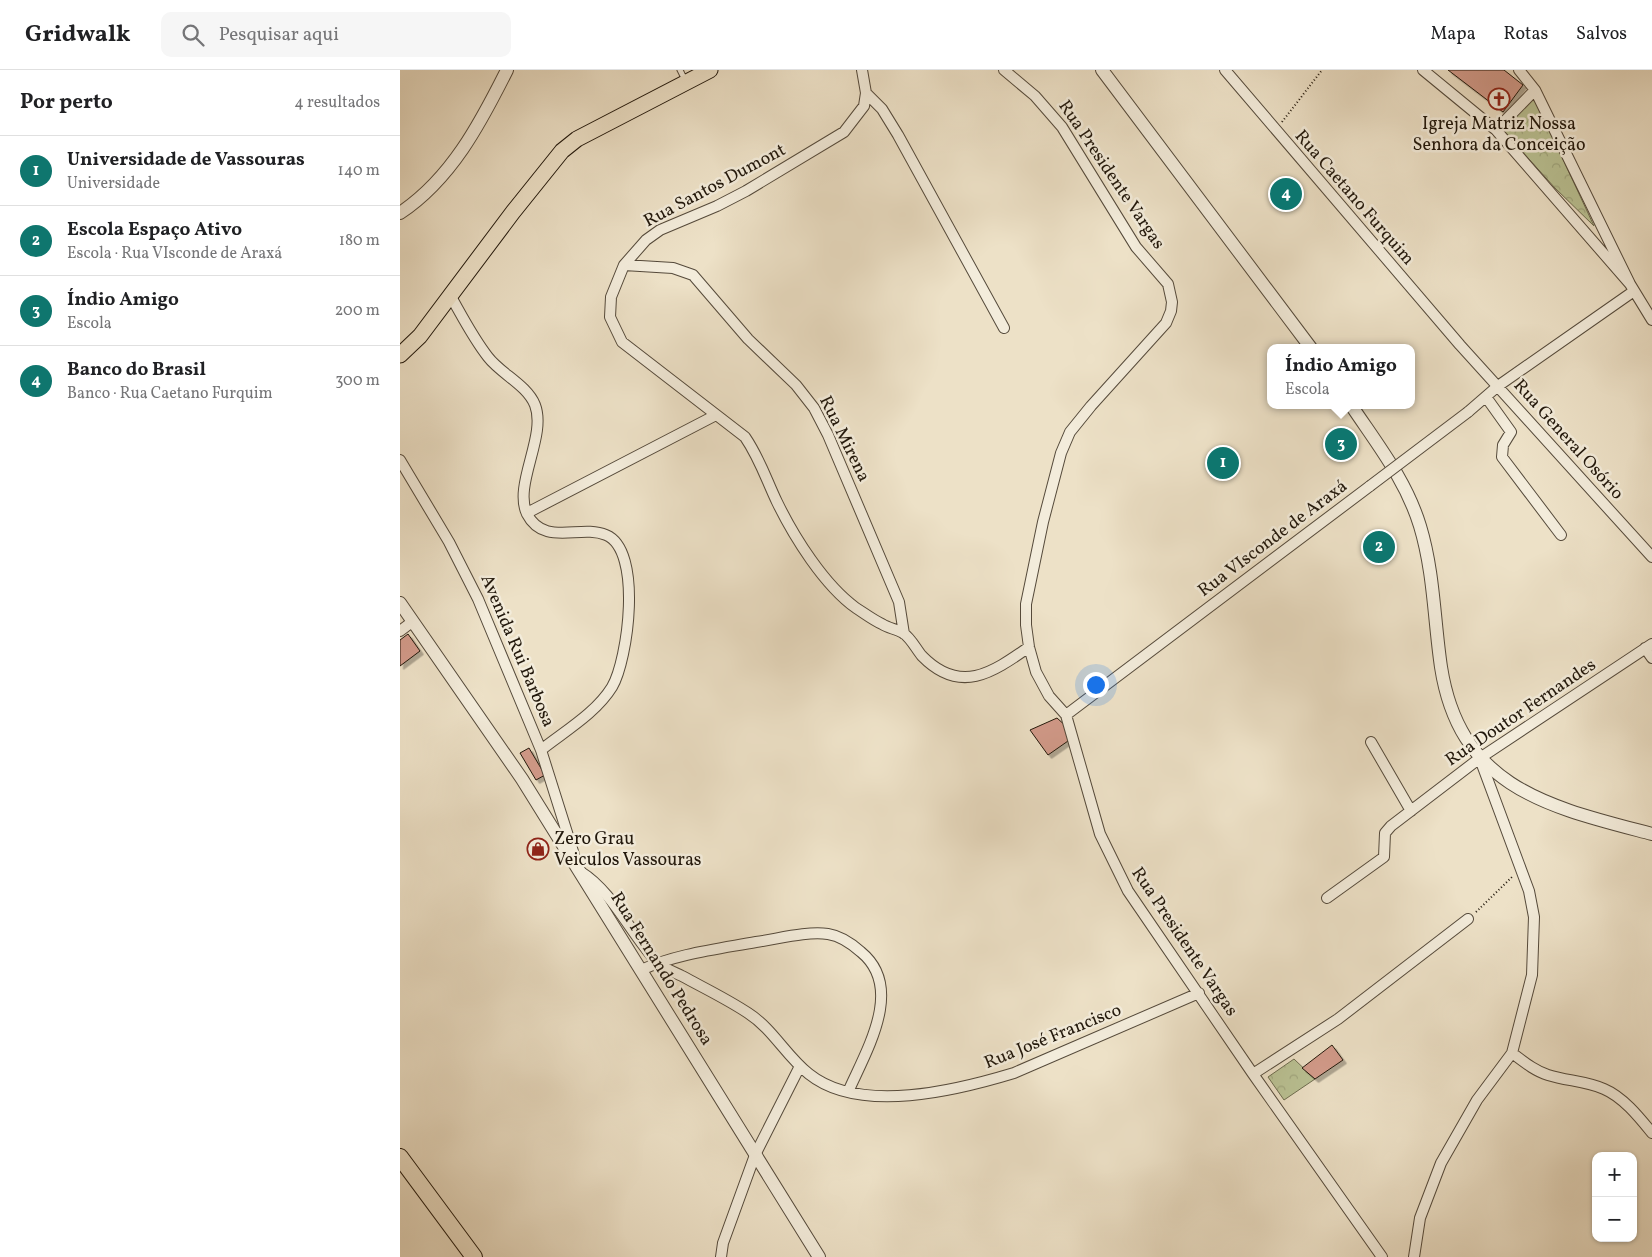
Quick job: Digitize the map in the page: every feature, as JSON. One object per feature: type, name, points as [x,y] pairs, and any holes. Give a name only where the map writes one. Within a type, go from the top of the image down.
[{"type":"highway","points":[[400,1157],[474,1257]]},
{"type":"main road","points":[[400,355],[420,336],[513,212],[562,151],[577,139],[683,76],[710,70]]},
{"type":"street","points":[[400,214],[435,185],[454,162],[507,70]]},
{"type":"street","points":[[862,70],[866,93],[882,109],[898,135],[1004,328]]},
{"type":"street","name":"Rua Presidente Vargas","points":[[1004,70],[1035,96],[1062,127],[1136,247],[1168,284],[1172,302],[1171,311],[1166,323],[1091,406],[1070,432],[1061,453],[1042,522],[1026,604],[1029,647],[1036,672],[1049,696],[1066,715],[1100,834],[1128,891],[1253,1074],[1382,1257]]},
{"type":"street","points":[[1102,70],[1308,344]]},
{"type":"street","name":"Rua Caetano Furquim","points":[[1225,70],[1460,345]]},
{"type":"street","points":[[1423,70],[1496,130],[1632,288]]},
{"type":"street","points":[[1520,71],[1535,90],[1632,288],[1652,320]]},
{"type":"street","points":[[1496,130],[1535,90]]},
{"type":"street","name":"Rua Santos Dumont","points":[[866,93],[864,106],[844,132],[776,174],[724,202],[660,230],[646,240],[624,265],[611,297],[610,317],[622,342],[745,437],[758,456],[777,502],[829,582],[854,606],[880,624],[904,634],[931,664],[958,678],[975,677],[992,672],[1029,647]]},
{"type":"street","name":"Rua Mirena","points":[[624,265],[673,268],[693,275],[748,339],[796,385],[814,408],[828,435],[899,602],[904,634]]},
{"type":"street","name":"Rua VIsconde de Araxá","points":[[1066,715],[1468,412],[1498,386],[1632,288]]},
{"type":"street","points":[[450,296],[488,357],[529,396],[535,406],[536,427],[525,490],[527,513],[539,527],[546,531],[554,533],[592,532],[607,535],[625,555],[628,577],[625,648],[620,670],[612,687],[602,700],[541,750]]},
{"type":"street","name":"Rua General Osório","points":[[1460,345],[1652,557]]},
{"type":"street","points":[[1486,397],[1511,432],[1503,445],[1502,457],[1562,535]]},
{"type":"street","points":[[1353,409],[1396,470],[1420,525],[1426,551],[1446,694],[1464,737],[1480,758],[1510,784],[1528,795],[1554,806],[1652,834]]},
{"type":"street","points":[[527,513],[716,415]]},
{"type":"street","name":"Avenida Rui Barbosa","points":[[400,460],[465,570],[541,750],[579,869]]},
{"type":"street","name":"Rua Fernando Pedrosa","points":[[401,607],[522,779],[819,1257]]},
{"type":"street","points":[[400,631],[412,622]]},
{"type":"street","points":[[1649,646],[1652,658]]},
{"type":"street","name":"Rua Doutor Fernandes","points":[[1327,898],[1378,862],[1385,853],[1385,833],[1480,758],[1649,646]]},
{"type":"street","points":[[1371,742],[1412,812]]},
{"type":"street","points":[[1414,1257],[1420,1218],[1441,1163],[1477,1100],[1512,1053],[1532,974],[1535,939],[1534,917],[1521,867],[1480,758]]},
{"type":"street","name":"Rua José Francisco","points":[[579,869],[596,884],[657,963],[737,1005],[774,1034],[800,1066],[819,1080],[848,1092],[905,1097],[988,1081],[1014,1073],[1199,993]]},
{"type":"street","points":[[1253,1074],[1338,1019],[1468,919]]},
{"type":"street","points":[[641,970],[657,963],[719,948],[827,934],[842,938],[868,957],[877,972],[882,992],[881,1008],[876,1026],[848,1092]]},
{"type":"street","points":[[1512,1053],[1533,1068],[1549,1075],[1587,1082],[1606,1089],[1620,1099],[1652,1133]]},
{"type":"street","points":[[721,1257],[723,1243],[755,1155],[800,1066]]},
{"type":"path","points":[[1276,131],[1322,70]]},
{"type":"path","points":[[1468,919],[1498,893],[1521,867]]},
{"type":"green space","points":[[1534,97],[1594,226],[1555,188],[1502,129]]},
{"type":"green space","points":[[1294,1059],[1315,1079],[1284,1100],[1268,1077]]},
{"type":"building","name":"Igreja Matriz Nossa Senhora da Conceição","points":[[1448,70],[1504,70],[1523,85],[1503,112]]},
{"type":"building","points":[[408,634],[420,651],[400,666],[400,640]]},
{"type":"building","points":[[1057,718],[1067,727],[1068,741],[1048,755],[1030,730]]},
{"type":"building","points":[[529,748],[545,775],[536,780],[520,753]]},
{"type":"building","points":[[1332,1045],[1343,1060],[1315,1079],[1302,1068]]},
{"type":"place","name":"Igreja Matriz Nossa Senhora da Conceição","points":[[1499,99]]},
{"type":"place","name":"Banco do Brasil","points":[[1286,194]]},
{"type":"place","name":"Índio Amigo","points":[[1341,444]]},
{"type":"place","name":"Universidade de Vassouras","points":[[1223,463]]},
{"type":"place","name":"Escola Espaço Ativo","points":[[1379,547]]},
{"type":"place","name":"Zero Grau Veiculos Vassouras","points":[[538,849]]}]
